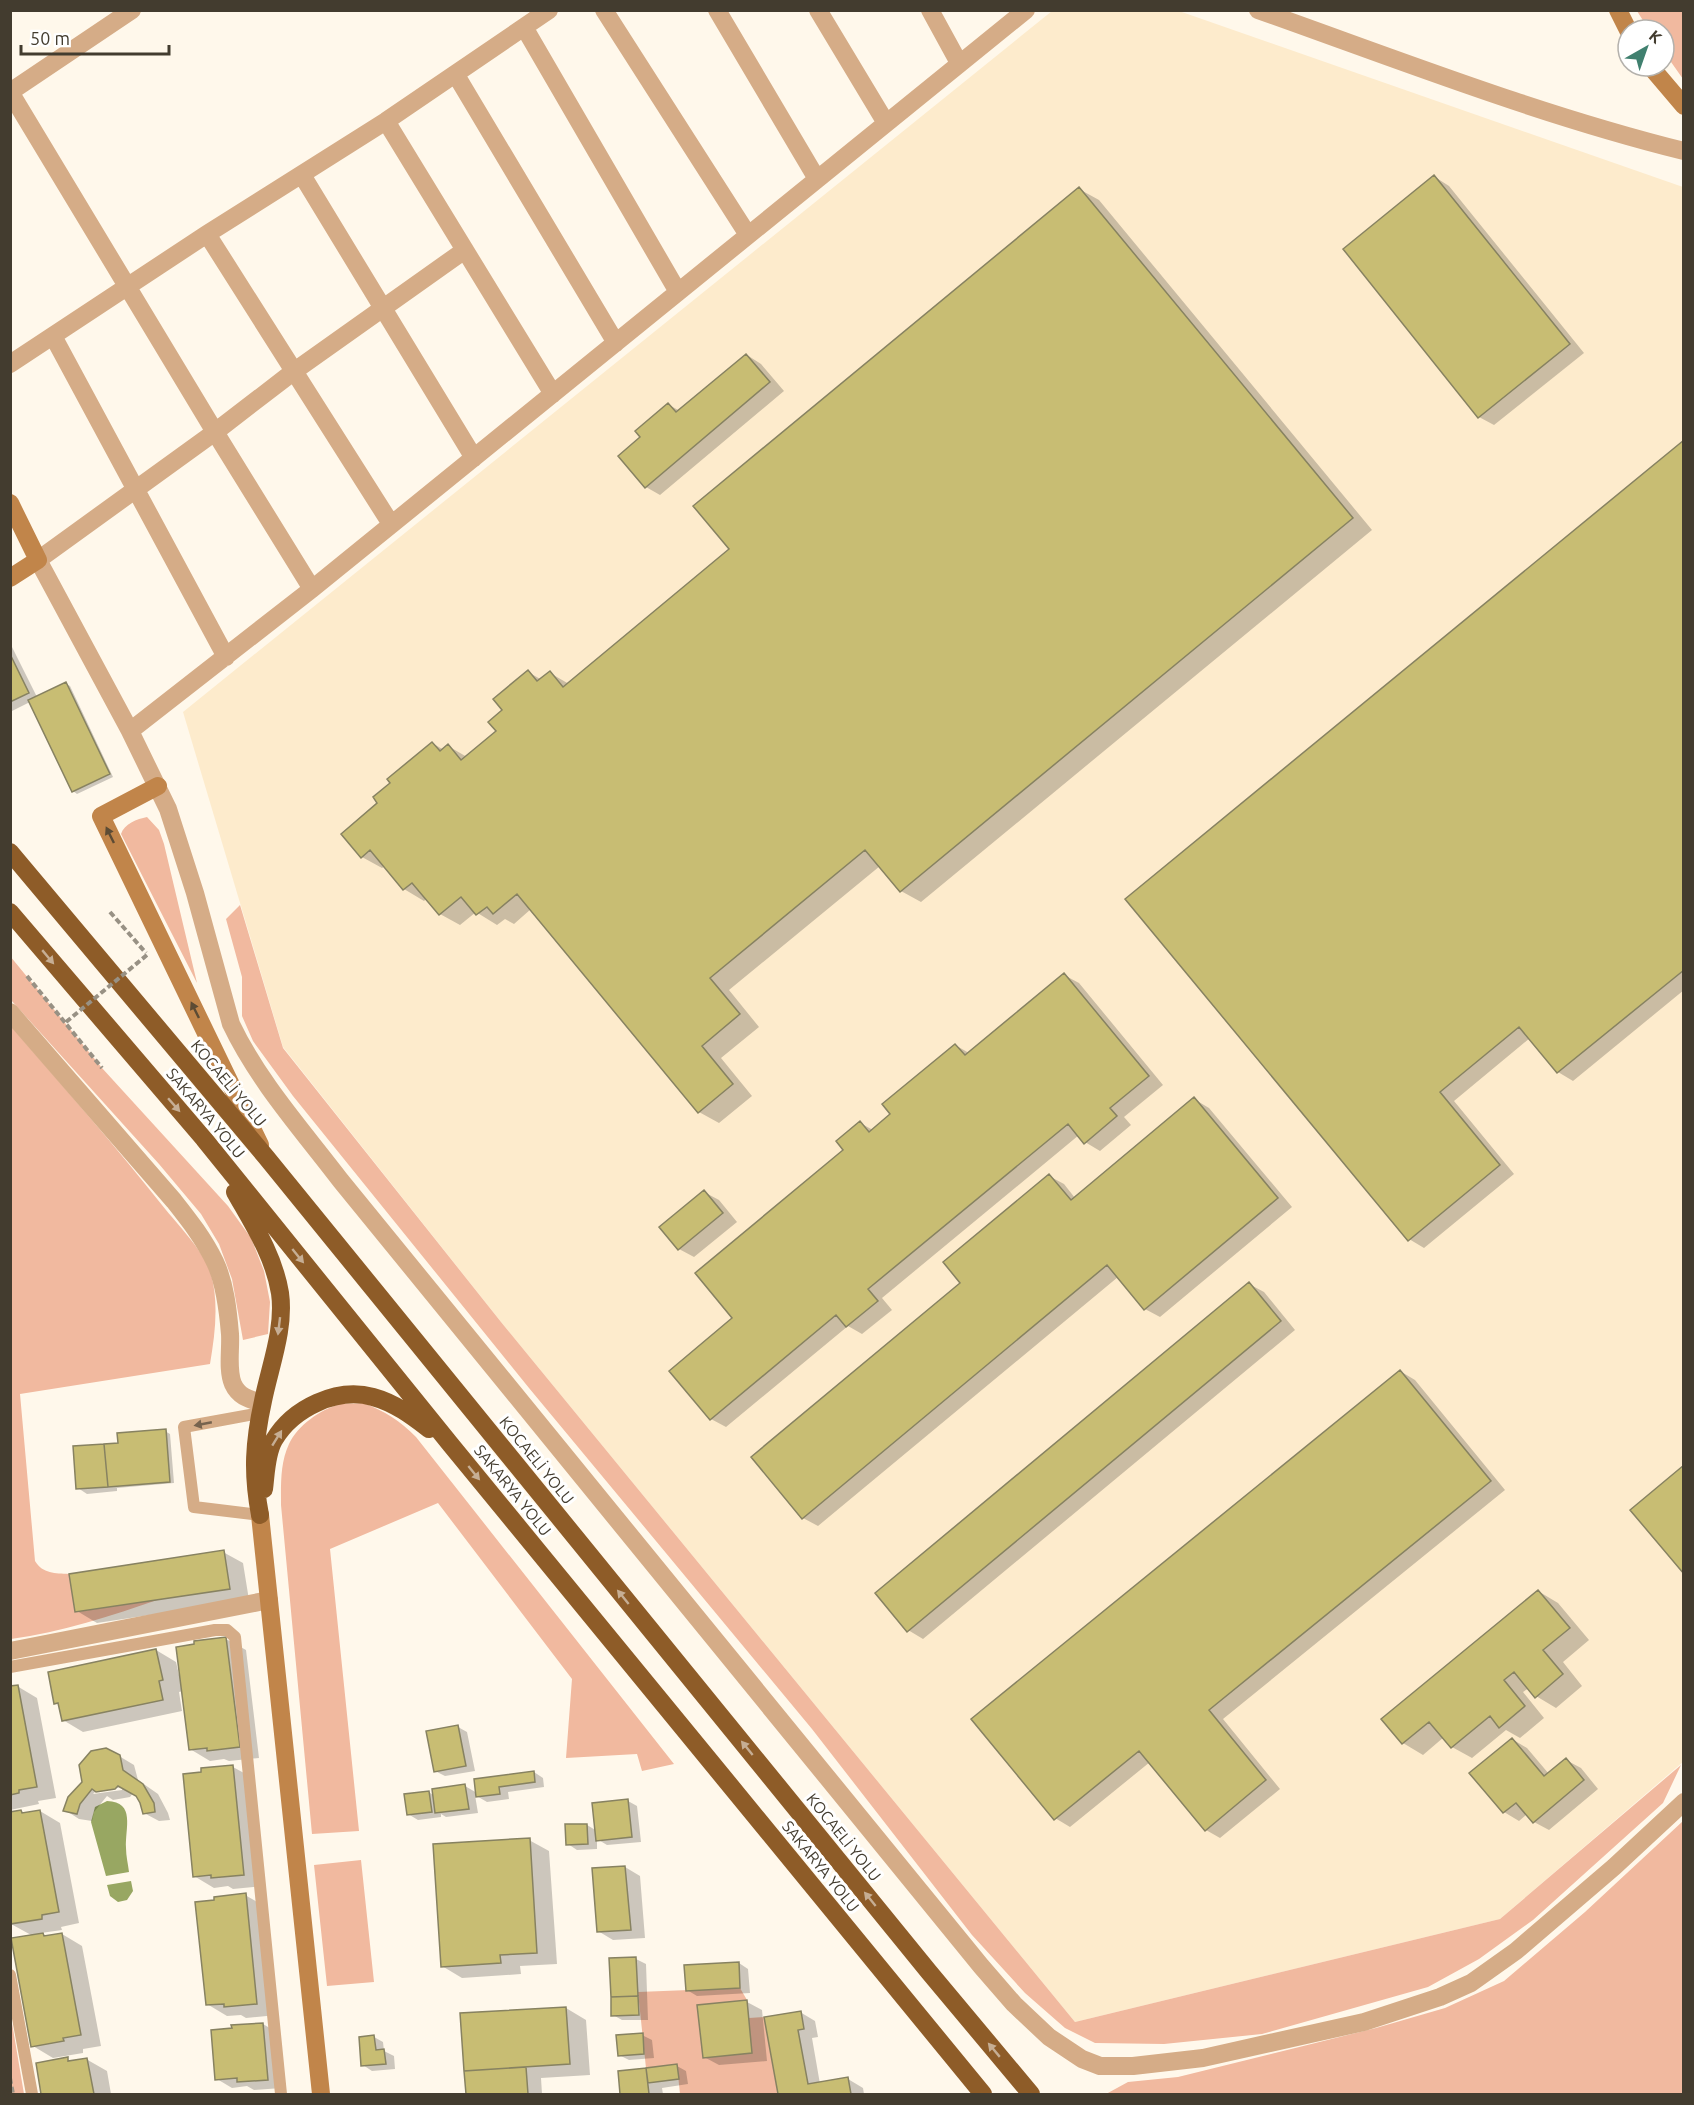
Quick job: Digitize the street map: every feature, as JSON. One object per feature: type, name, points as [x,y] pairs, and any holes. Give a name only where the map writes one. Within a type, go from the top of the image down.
[{"type":"highway","points":[[10,844],[42,890]]},
{"type":"highway","name":"KOCAELİ YOLU","points":[[10,852],[267,1157],[884,1917],[1031,2094]]},
{"type":"highway","name":"SAKARYA YOLU","points":[[10,912],[204,1139],[451,1445],[983,2094]]},
{"type":"highway","points":[[204,1139],[253,1223],[266,1249],[278,1283],[280,1317],[276,1349],[261,1408],[254,1456],[254,1484],[260,1515]]},
{"type":"highway","points":[[260,1515],[268,1458],[274,1439],[298,1414],[318,1403],[351,1394],[372,1397],[406,1412],[451,1445]]},
{"type":"street","points":[[132,10],[10,92],[214,432],[312,589]]},
{"type":"street","points":[[10,364],[207,234],[386,121],[549,10]]},
{"type":"street","points":[[604,10],[748,236]]},
{"type":"street","points":[[717,10],[817,179]]},
{"type":"street","points":[[818,10],[886,123]]},
{"type":"street","points":[[930,10],[959,63]]},
{"type":"street","points":[[130,731],[312,589],[1026,10]]},
{"type":"street","points":[[1258,10],[1518,102],[1683,150]]},
{"type":"street","points":[[524,27],[678,292]]},
{"type":"street","points":[[456,75],[616,343]]},
{"type":"street","points":[[1660,78],[1683,106]]},
{"type":"street","points":[[386,121],[553,394]]},
{"type":"street","points":[[302,175],[474,458]]},
{"type":"street","points":[[207,234],[391,525]]},
{"type":"street","points":[[10,578],[135,491],[293,372],[465,250]]},
{"type":"street","points":[[53,336],[226,657]]},
{"type":"street","points":[[10,503],[130,731],[168,809],[195,893],[231,1024],[246,1054],[341,1181],[981,1966],[1014,2004],[1064,2049],[1100,2066],[1132,2066],[1203,2058],[1364,2022],[1440,1997],[1471,1983],[1516,1951],[1614,1867],[1683,1802]]},
{"type":"street","points":[[158,786],[101,816],[267,1157]]},
{"type":"street","points":[[10,1012],[199,1233],[216,1263],[224,1291],[230,1335],[231,1381],[237,1392],[261,1408]]},
{"type":"street","points":[[260,1515],[321,2094]]},
{"type":"street","points":[[10,1651],[269,1600]]},
{"type":"lane","points":[[260,1515],[194,1507],[184,1427],[261,1408]]},
{"type":"lane","points":[[10,1667],[215,1630],[227,1630],[235,1637],[281,2094]]},
{"type":"lane","points":[[10,1976],[32,2094]]},
{"type":"path","points":[[66,1022],[147,955],[110,912]]},
{"type":"path","points":[[27,976],[102,1068]]},
{"type":"path","points":[[10,2078],[13,2094]]},
{"type":"shaded area","points":[[1052,11],[1179,11],[1683,187],[1683,1762],[1500,1919],[1075,2022],[501,1322],[283,1047],[183,712]]},
{"type":"shaded area","points":[[1637,11],[1683,11],[1683,79],[1676,69],[1676,18],[1641,18]]},
{"type":"shaded area","points":[[147,817],[159,830],[164,844],[197,983],[121,834],[128,825]]},
{"type":"shaded area","points":[[240,905],[283,1048],[501,1322],[1075,2022],[1500,1919],[1681,1765],[1663,1803],[1533,1920],[1479,1959],[1428,1987],[1262,2034],[1164,2044],[1095,2043],[1065,2028],[1025,1993],[972,1935],[812,1729],[529,1388],[293,1096],[253,1041],[242,1016],[242,977],[226,919]]},
{"type":"shaded area","points":[[10,956],[102,1068],[228,1206],[251,1238],[264,1271],[270,1302],[268,1334],[243,1340],[232,1279],[219,1244],[201,1214],[11,1000]]},
{"type":"shaded area","points":[[10,1025],[109,1140],[198,1249],[211,1274],[216,1308],[210,1364],[20,1394],[35,1561],[46,1571],[69,1574],[76,1612],[160,1599],[68,1628],[11,1639]]},
{"type":"shaded area","points":[[363,1403],[392,1417],[416,1437],[674,1764],[642,1771],[637,1754],[566,1758],[572,1679],[438,1503],[330,1549],[359,1831],[312,1834],[281,1505],[281,1482],[289,1444],[310,1419],[340,1404]]},
{"type":"shaded area","points":[[107,1801],[116,1802],[122,1806],[127,1817],[126,1851],[129,1872],[106,1876],[91,1822],[95,1807]]},
{"type":"shaded area","points":[[1683,1821],[1683,2094],[1106,2094],[1128,2082],[1178,2077],[1376,2028],[1445,2008],[1504,1981],[1585,1912]]},
{"type":"shaded area","points":[[361,1860],[374,1982],[327,1986],[314,1865]]},
{"type":"shaded area","points":[[131,1881],[133,1891],[127,1900],[118,1902],[110,1896],[107,1885]]},
{"type":"shaded area","points":[[740,1988],[747,2000],[749,2018],[764,2017],[778,2094],[680,2094],[677,2065],[646,2068],[638,1992]]},
{"type":"shaded area","points":[[11,2017],[24,2094],[11,2094]]},
{"type":"building","points":[[1434,175],[1570,344],[1478,418],[1343,249]]},
{"type":"building","points":[[1079,187],[1353,518],[900,892],[865,850],[710,978],[740,1014],[702,1046],[733,1084],[698,1113],[517,894],[493,914],[487,907],[476,915],[461,897],[439,915],[412,883],[403,890],[370,850],[361,858],[341,834],[377,803],[373,797],[390,783],[387,779],[432,742],[440,751],[448,744],[461,760],[496,731],[488,722],[502,710],[493,699],[528,670],[537,681],[550,671],[563,687],[729,549],[693,506]]},
{"type":"building","points":[[746,354],[770,382],[645,488],[618,456],[640,437],[635,431],[668,403],[676,412]]},
{"type":"building","points":[[1684,440],[1684,970],[1557,1073],[1519,1027],[1440,1092],[1500,1165],[1408,1241],[1125,899]]},
{"type":"building","points":[[10,654],[29,693],[10,702]]},
{"type":"building","points":[[66,682],[110,774],[72,792],[28,700]]},
{"type":"building","points":[[1064,973],[1149,1076],[1110,1108],[1117,1116],[1084,1144],[1068,1124],[868,1289],[878,1301],[846,1327],[836,1315],[710,1420],[669,1371],[732,1318],[695,1273],[843,1150],[836,1141],[860,1121],[869,1132],[890,1114],[882,1104],[955,1044],[965,1055]]},
{"type":"building","points":[[1194,1097],[1278,1198],[1144,1310],[1107,1265],[802,1519],[751,1457],[960,1283],[943,1262],[1049,1174],[1071,1200]]},
{"type":"building","points":[[704,1190],[723,1213],[678,1250],[659,1227]]},
{"type":"building","points":[[1249,1282],[1281,1321],[907,1632],[875,1593]]},
{"type":"building","points":[[1400,1370],[1491,1481],[1209,1710],[1266,1780],[1205,1831],[1139,1751],[1054,1820],[971,1719]]},
{"type":"building","points":[[166,1429],[170,1482],[108,1487],[104,1444],[118,1443],[117,1433]]},
{"type":"building","points":[[104,1444],[108,1487],[76,1489],[73,1446]]},
{"type":"building","points":[[1684,1465],[1684,1574],[1630,1510]]},
{"type":"building","points":[[224,1550],[230,1589],[75,1612],[69,1574]]},
{"type":"building","points":[[1538,1590],[1570,1628],[1543,1650],[1563,1674],[1535,1698],[1514,1672],[1504,1680],[1525,1706],[1499,1728],[1490,1716],[1451,1748],[1429,1722],[1402,1744],[1381,1719]]},
{"type":"building","points":[[226,1637],[240,1747],[207,1751],[207,1748],[189,1750],[176,1647],[194,1644],[194,1641]]},
{"type":"building","points":[[156,1649],[163,1680],[159,1681],[163,1700],[62,1721],[58,1703],[54,1704],[48,1672]]},
{"type":"building","points":[[18,1685],[37,1787],[19,1790],[19,1793],[10,1795],[10,1686]]},
{"type":"building","points":[[458,1725],[466,1766],[434,1772],[426,1731]]},
{"type":"building","points":[[1512,1738],[1544,1776],[1566,1758],[1584,1780],[1533,1823],[1516,1803],[1503,1813],[1469,1773]]},
{"type":"building","points":[[106,1748],[120,1755],[123,1770],[143,1784],[154,1803],[155,1812],[143,1814],[136,1796],[118,1786],[115,1789],[96,1792],[92,1789],[80,1804],[77,1814],[63,1811],[68,1797],[82,1782],[79,1765],[91,1751]]},
{"type":"building","points":[[233,1765],[244,1875],[193,1877],[183,1774],[201,1772],[201,1768]]},
{"type":"building","points":[[534,1771],[535,1782],[499,1787],[500,1794],[476,1797],[474,1779]]},
{"type":"building","points":[[465,1784],[469,1809],[435,1813],[432,1789]]},
{"type":"building","points":[[429,1791],[432,1812],[407,1815],[404,1794]]},
{"type":"building","points":[[628,1799],[632,1837],[596,1841],[592,1803]]},
{"type":"building","points":[[21,1810],[22,1813],[40,1810],[59,1912],[42,1915],[42,1919],[10,1924],[10,1812]]},
{"type":"building","points":[[565,1824],[587,1824],[588,1844],[566,1845]]},
{"type":"building","points":[[530,1838],[537,1953],[500,1955],[501,1963],[441,1967],[433,1844]]},
{"type":"building","points":[[625,1866],[631,1930],[597,1932],[592,1868]]},
{"type":"building","points":[[246,1893],[257,2004],[224,2007],[224,2004],[206,2005],[195,1902]]},
{"type":"building","points":[[43,1933],[44,1936],[62,1933],[81,2035],[63,2038],[64,2041],[31,2047],[11,1938]]},
{"type":"building","points":[[636,1957],[638,1996],[611,1997],[609,1958]]},
{"type":"building","points":[[739,1962],[740,1988],[686,1991],[684,1965]]},
{"type":"building","points":[[638,1996],[639,2015],[611,2016],[611,1997]]},
{"type":"building","points":[[747,2000],[752,2053],[703,2058],[697,2005]]},
{"type":"building","points":[[566,2007],[570,2064],[464,2071],[460,2013]]},
{"type":"building","points":[[801,2011],[804,2029],[798,2030],[808,2084],[848,2077],[851,2094],[778,2094],[764,2017]]},
{"type":"building","points":[[263,2023],[268,2080],[237,2082],[237,2078],[215,2080],[211,2030],[232,2028],[231,2025]]},
{"type":"building","points":[[643,2033],[644,2054],[618,2056],[616,2035]]},
{"type":"building","points":[[374,2035],[376,2050],[384,2049],[386,2064],[361,2066],[359,2037]]},
{"type":"building","points":[[68,2057],[68,2061],[87,2058],[94,2094],[41,2094],[36,2063]]},
{"type":"building","points":[[677,2064],[679,2079],[648,2083],[646,2068]]},
{"type":"building","points":[[526,2067],[528,2094],[466,2094],[464,2071]]},
{"type":"building","points":[[646,2068],[649,2094],[620,2094],[618,2071]]}]
